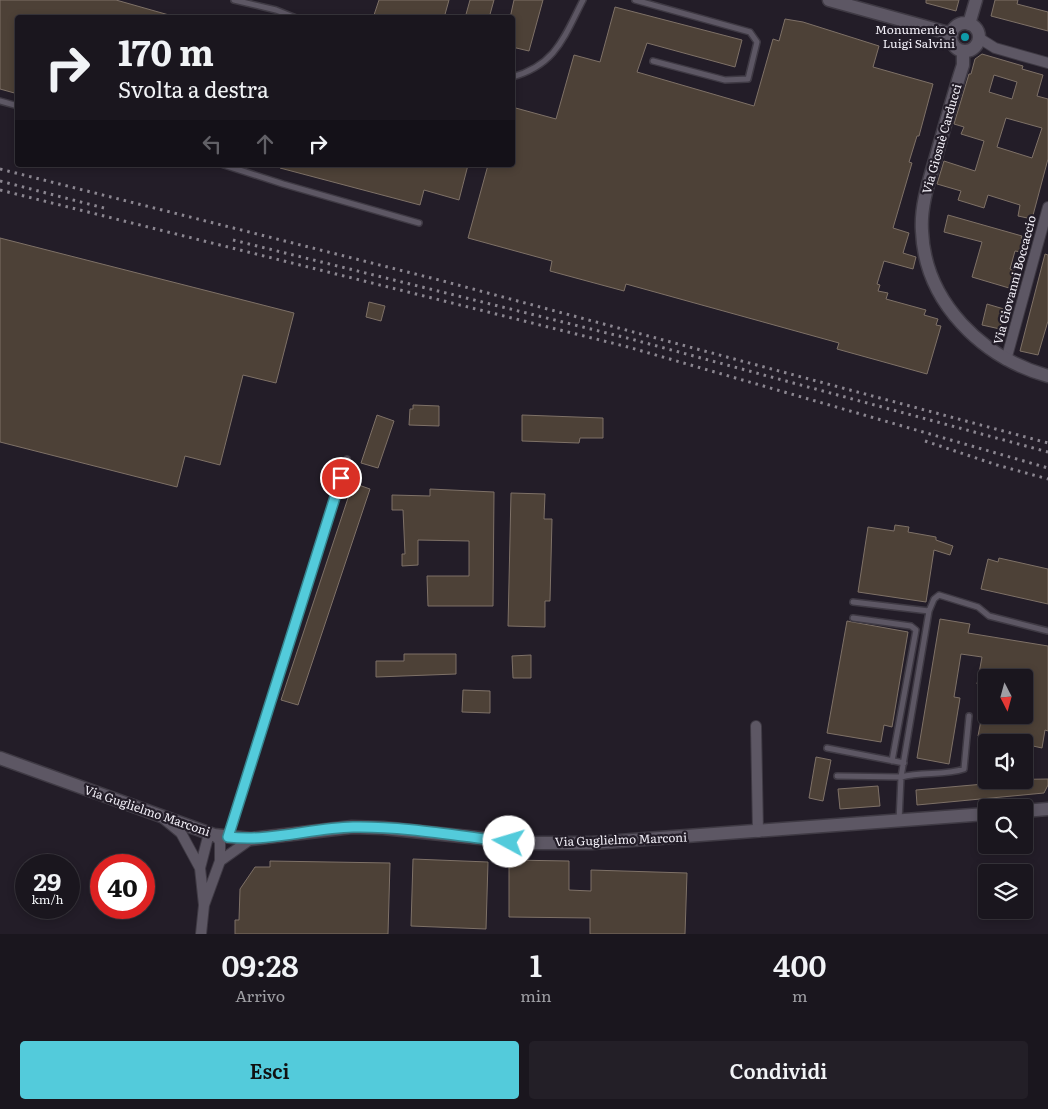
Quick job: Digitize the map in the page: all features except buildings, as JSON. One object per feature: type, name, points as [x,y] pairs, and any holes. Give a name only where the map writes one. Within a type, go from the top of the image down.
[{"type":"street","points":[[829,0],[952,34]]},
{"type":"street","points":[[969,24],[976,0]]},
{"type":"street","points":[[969,24],[976,28],[979,38],[978,43],[972,49],[963,51],[953,43],[952,34],[958,25],[969,24]]},
{"type":"street","points":[[979,38],[995,48],[1048,62]]},
{"type":"street","name":"Via Giosuè Carducci","points":[[963,51],[963,66],[926,194],[921,230],[924,250],[934,282],[964,328],[981,344],[1006,360],[1026,370],[1048,376]]},
{"type":"street","name":"Via Giovanni Boccaccio","points":[[1006,360],[1048,207]]},
{"type":"street","points":[[756,726],[758,832]]},
{"type":"street","name":"Via Guglielmo Marconi","points":[[0,758],[214,835],[251,839],[352,827],[383,828],[527,844],[592,843],[978,815]]},
{"type":"street","points":[[1033,810],[1048,808],[1048,815]]},
{"type":"street","points":[[162,817],[181,833],[200,868]]},
{"type":"street","points":[[201,934],[204,905],[200,868],[208,837],[214,835],[220,841],[220,862],[204,905]]},
{"type":"street","points":[[220,862],[251,839]]},
{"type":"lane","points":[[234,0],[276,10],[288,15]]},
{"type":"lane","points":[[515,76],[531,72],[544,63],[560,43],[583,0]]},
{"type":"lane","points":[[635,0],[750,32],[757,42],[748,79],[725,80],[653,61]]},
{"type":"lane","points":[[0,101],[15,105]]},
{"type":"lane","points":[[230,167],[419,223]]},
{"type":"lane","points":[[228,837],[347,459]]},
{"type":"lane","points":[[899,821],[904,763],[929,611],[934,599],[939,596],[978,607],[989,616],[1048,631]]},
{"type":"lane","points":[[853,602],[929,611]]},
{"type":"lane","points":[[853,618],[911,626],[916,630],[892,761]]},
{"type":"lane","points":[[837,776],[902,777],[911,774],[951,774],[964,769],[969,716]]},
{"type":"lane","points":[[827,748],[904,763]]},
{"type":"railway","points":[[0,169],[443,281],[1048,443]]},
{"type":"railway","points":[[0,181],[104,208]]},
{"type":"railway","points":[[0,190],[628,347],[1048,468]]},
{"type":"railway","points":[[233,240],[631,339],[1048,452]]},
{"type":"railway","points":[[925,441],[997,465],[1048,479]]},
{"type":"place","name":"Monumento a Luigi Salvini","points":[[965,37]]},
{"type":"route","points":[[341,478],[229,828],[228,837],[267,838],[352,827],[383,828],[509,842]]}]
